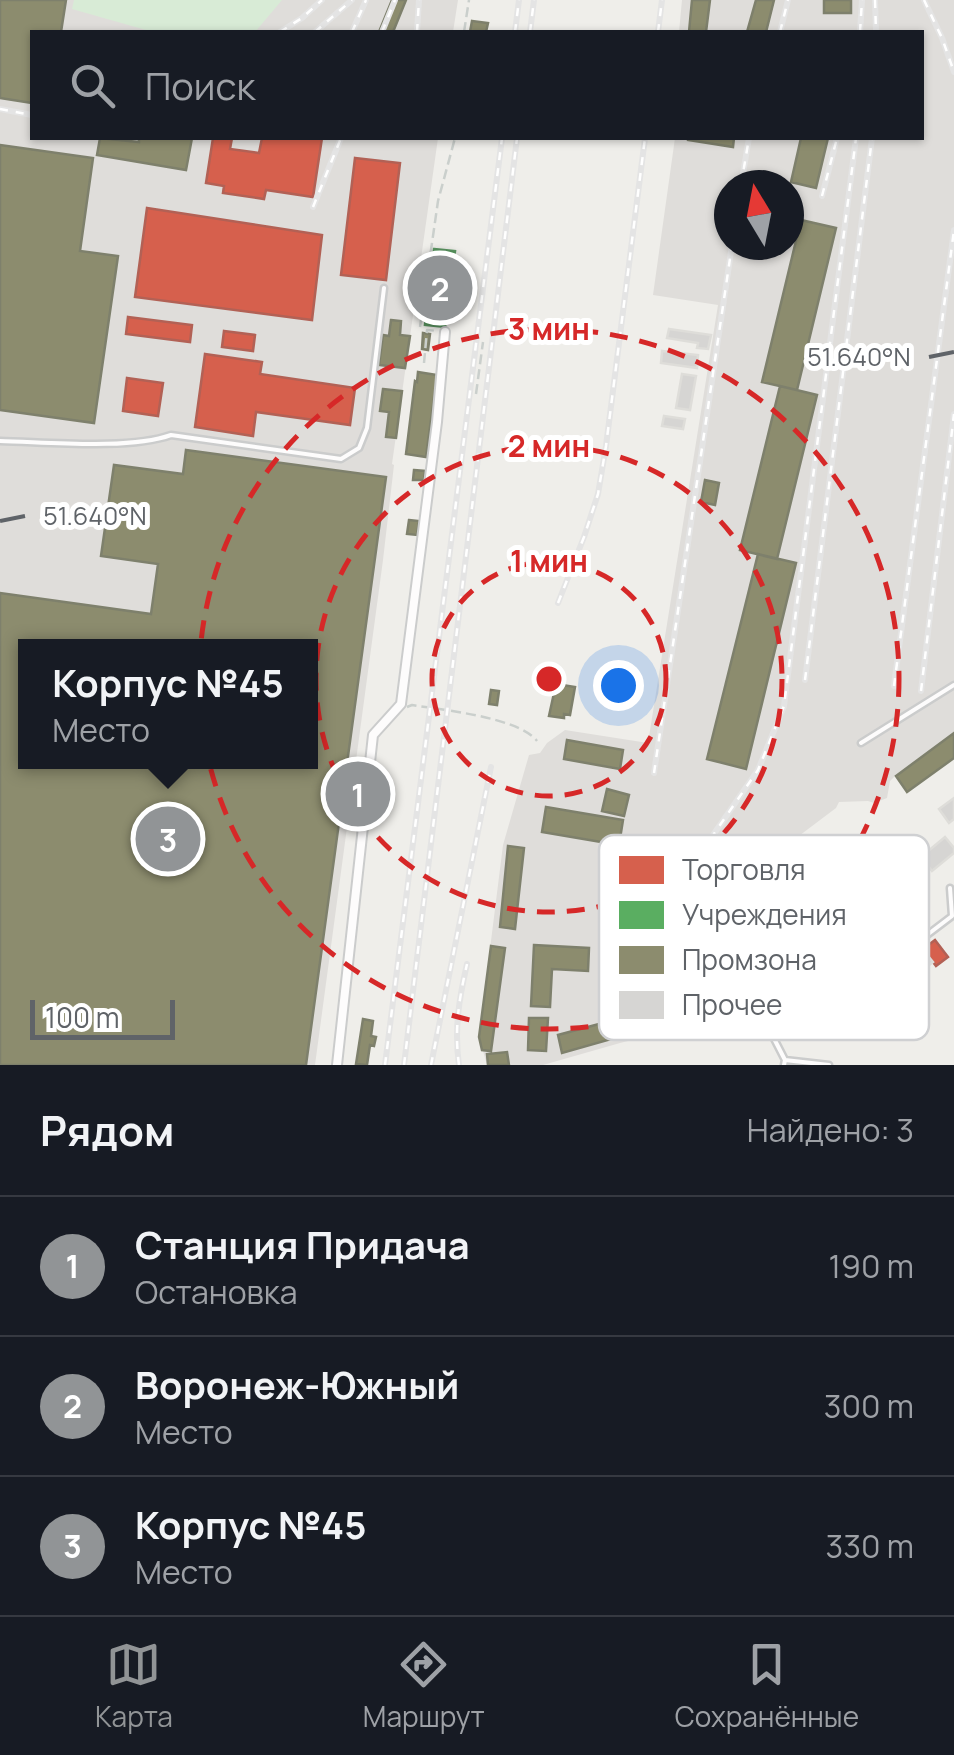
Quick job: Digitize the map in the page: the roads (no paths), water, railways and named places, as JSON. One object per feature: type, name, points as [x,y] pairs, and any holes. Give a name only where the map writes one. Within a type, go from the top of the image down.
[{"type":"street","points":[[335,1065],[373,735],[401,704],[445,332]]},
{"type":"lane","points":[[0,441],[136,442],[171,435],[341,458],[359,448],[367,428],[384,288]]},
{"type":"lane","points":[[860,743],[954,685]]},
{"type":"lane","points":[[929,933],[952,916],[950,888]]},
{"type":"lane","points":[[785,1062],[828,1065]]},
{"type":"railway","points":[[283,30],[322,0]]},
{"type":"railway","points":[[317,30],[352,0]]},
{"type":"railway","points":[[353,30],[366,0]]},
{"type":"railway","points":[[383,30],[395,0]]},
{"type":"railway","points":[[417,30],[419,0]]},
{"type":"railway","points":[[515,30],[519,0]]},
{"type":"railway","points":[[530,30],[534,0]]},
{"type":"railway","points":[[658,30],[662,0]]},
{"type":"railway","points":[[780,30],[788,0]]},
{"type":"railway","points":[[860,30],[862,0]]},
{"type":"railway","points":[[875,0],[876,30]]},
{"type":"railway","points":[[924,0],[954,72]]},
{"type":"railway","points":[[0,109],[30,115]]},
{"type":"railway","points":[[313,207],[340,140]]},
{"type":"railway","points":[[385,1065],[502,140]]},
{"type":"railway","points":[[404,1065],[517,140]]},
{"type":"railway","points":[[558,603],[598,494],[645,140]]},
{"type":"railway","points":[[744,170],[749,140]]},
{"type":"railway","points":[[822,196],[836,140]]},
{"type":"railway","points":[[713,835],[758,770],[784,706],[856,140]]},
{"type":"railway","points":[[805,680],[872,140]]},
{"type":"railway","points":[[894,686],[954,230]]},
{"type":"railway","points":[[654,773],[730,260]]},
{"type":"railway","points":[[921,691],[954,414]]},
{"type":"railway","points":[[431,1065],[491,767]]},
{"type":"railway","points":[[459,1065],[458,1014],[467,964]]},
{"type":"place","name":"Воронеж-Южный","points":[[440,288]]},
{"type":"place","name":"Станция Придача","points":[[358,794]]},
{"type":"place","name":"Корпус №45","points":[[168,839]]}]
